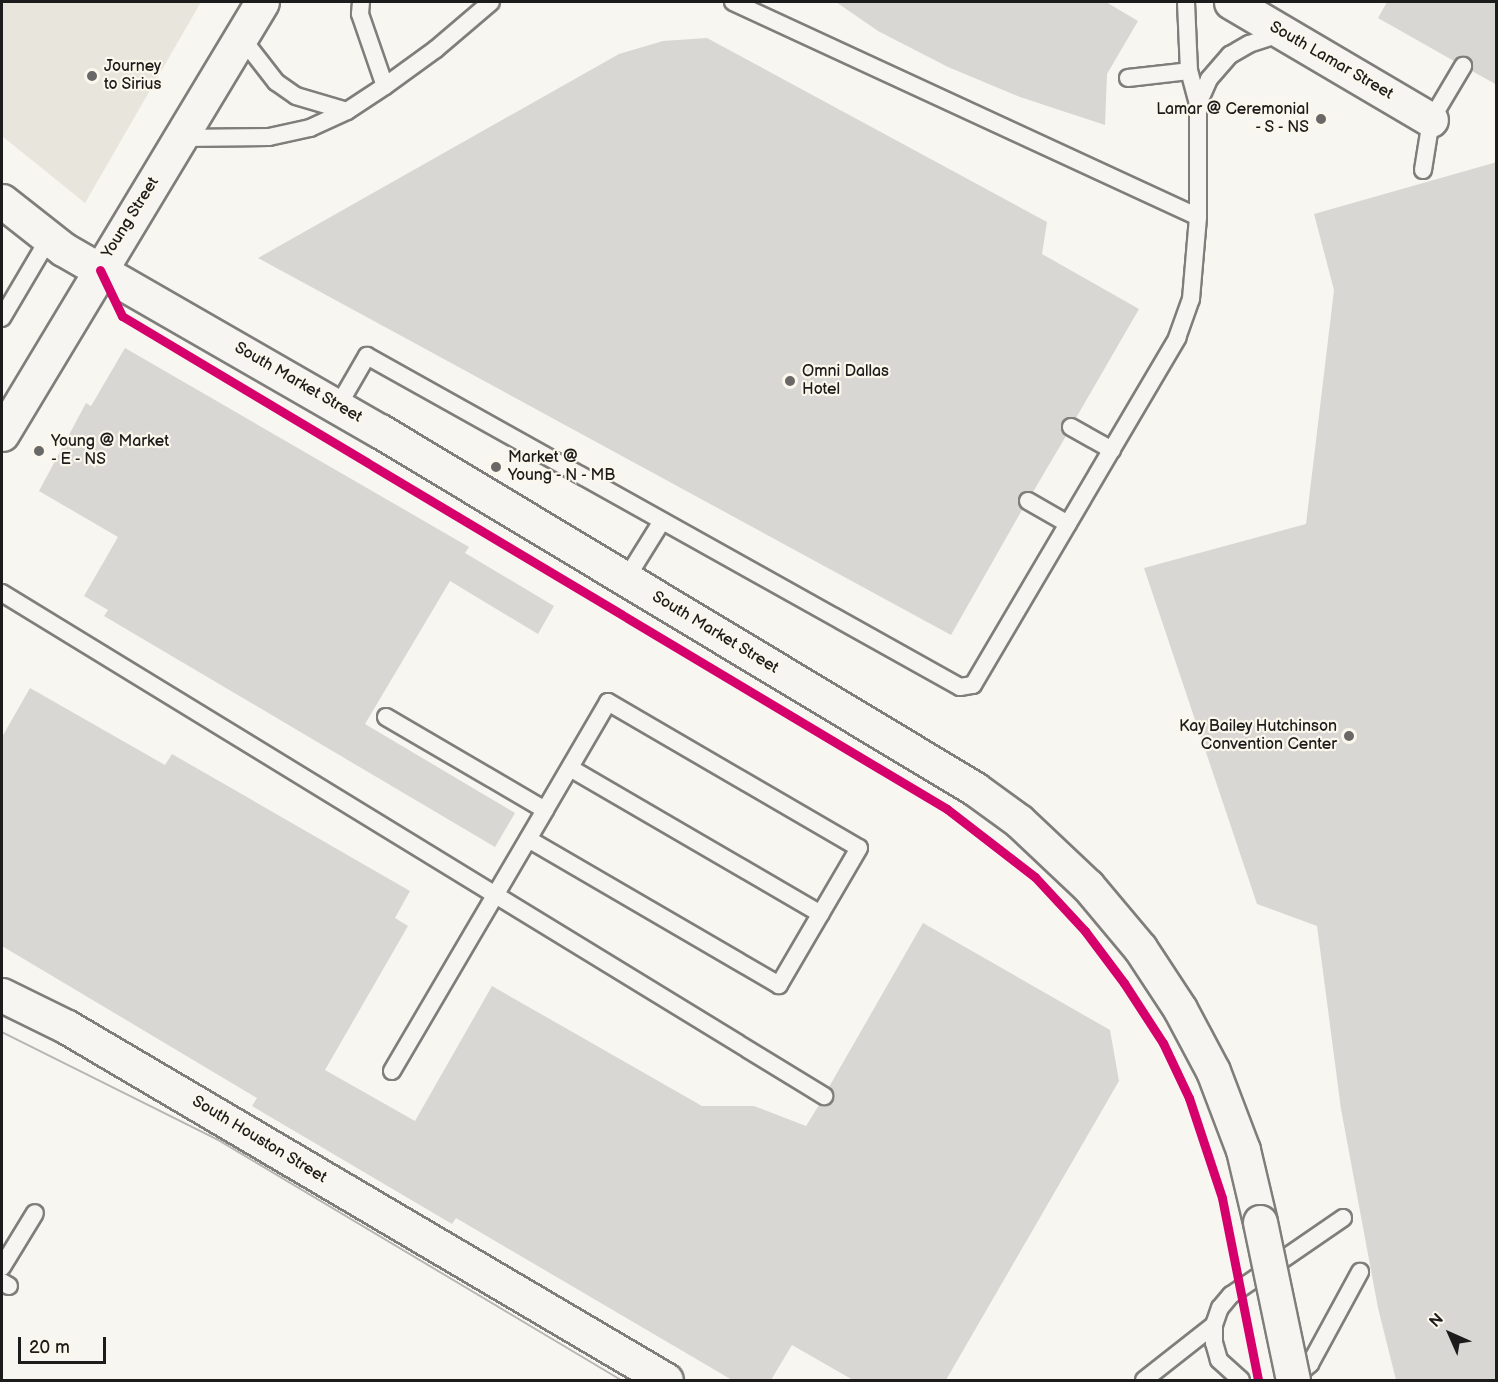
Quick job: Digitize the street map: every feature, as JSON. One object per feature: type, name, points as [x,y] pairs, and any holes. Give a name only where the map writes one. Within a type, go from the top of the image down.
[{"type":"main road","name":"Young Street","points":[[2,434],[262,2]]},
{"type":"main road","name":"South Lamar Street","points":[[1231,2],[1431,120]]},
{"type":"main road","name":"South Market Street","points":[[2,201],[48,240],[338,406],[975,789],[1019,821],[1088,886],[1140,948],[1180,1009],[1213,1071],[1235,1130],[1260,1222],[1291,1380]]},
{"type":"main road","name":"South Houston Street","points":[[2,995],[67,1027],[666,1380]]},
{"type":"lane","points":[[361,2],[360,14],[385,86]]},
{"type":"lane","points":[[181,138],[269,137],[310,128],[347,111],[385,86],[436,49],[491,2]]},
{"type":"lane","points":[[733,2],[1198,217]]},
{"type":"lane","points":[[338,406],[367,356],[960,687],[974,685],[1177,338],[1191,299],[1198,217],[1198,104],[1189,71],[1186,2]]},
{"type":"lane","points":[[1198,104],[1209,79],[1230,55],[1249,44],[1283,33]]},
{"type":"lane","points":[[241,37],[276,82],[296,96],[347,111]]},
{"type":"lane","points":[[1423,170],[1431,120],[1463,66]]},
{"type":"lane","points":[[1128,78],[1189,71]]},
{"type":"lane","points":[[2,318],[48,240]]},
{"type":"lane","points":[[1071,427],[1112,450]]},
{"type":"lane","points":[[1028,501],[1068,524]]},
{"type":"lane","points":[[626,579],[662,521]]},
{"type":"lane","points":[[2,593],[824,1096]]},
{"type":"lane","points":[[392,1071],[608,702],[859,848],[779,985],[528,839]]},
{"type":"lane","points":[[386,717],[545,810]]},
{"type":"lane","points":[[570,768],[820,914]]},
{"type":"lane","points":[[2,1267],[35,1213]]},
{"type":"lane","points":[[1144,1380],[1214,1325],[1231,1294],[1343,1218]]},
{"type":"lane","points":[[1291,1380],[1310,1364],[1360,1272]]},
{"type":"lane","points":[[1214,1325],[1220,1360],[1241,1380]]},
{"type":"shaded area","points":[[2,2],[201,2],[85,203],[2,136]]},
{"type":"building","points":[[836,2],[1106,2],[1138,21],[1107,74],[1105,125],[1020,97],[948,67],[878,31]]},
{"type":"building","points":[[1387,2],[1497,2],[1497,85],[1472,71],[1468,57],[1454,61],[1378,18]]},
{"type":"building","name":"Omni Dallas Hotel","points":[[707,38],[1047,222],[1042,254],[1139,309],[1076,418],[1062,421],[1061,428],[1066,436],[1033,492],[1019,495],[1022,510],[951,635],[258,258],[619,54],[663,41]]},
{"type":"building","name":"Kay Bailey Hutchinson Convention Center","points":[[1497,162],[1497,1380],[1396,1380],[1378,1308],[1341,1109],[1317,926],[1257,904],[1144,568],[1306,524],[1334,290],[1314,214]]},
{"type":"building","points":[[125,348],[469,547],[465,553],[554,606],[538,634],[450,581],[365,724],[515,813],[495,847],[104,616],[108,610],[84,596],[118,537],[39,491],[86,403],[91,406]]},
{"type":"building","points":[[30,688],[165,765],[172,754],[410,891],[395,918],[408,926],[325,1070],[415,1121],[492,986],[702,1106],[754,1106],[806,1126],[819,1105],[828,1105],[833,1101],[829,1087],[923,923],[1110,1030],[1119,1081],[946,1380],[853,1380],[792,1345],[771,1380],[732,1380],[456,1218],[452,1224],[252,1106],[257,1098],[2,946],[2,737]]},
{"type":"tram line","points":[[2,1032],[217,1139],[621,1380]]},
{"type":"cycle path","points":[[100,270],[122,316],[947,809],[1035,877],[1085,931],[1124,983],[1163,1043],[1189,1098],[1222,1198],[1258,1380]]},
{"type":"place","name":"Journey to Sirius","points":[[92,76]]},
{"type":"place","name":"Lamar @ Ceremonial - S - NS","points":[[1321,119]]},
{"type":"place","name":"Omni Dallas Hotel","points":[[790,381]]},
{"type":"place","name":"Young @ Market - E - NS","points":[[39,451]]},
{"type":"place","name":"Market @ Young - N - MB","points":[[496,467]]},
{"type":"place","name":"Kay Bailey Hutchinson Convention Center","points":[[1349,736]]}]
